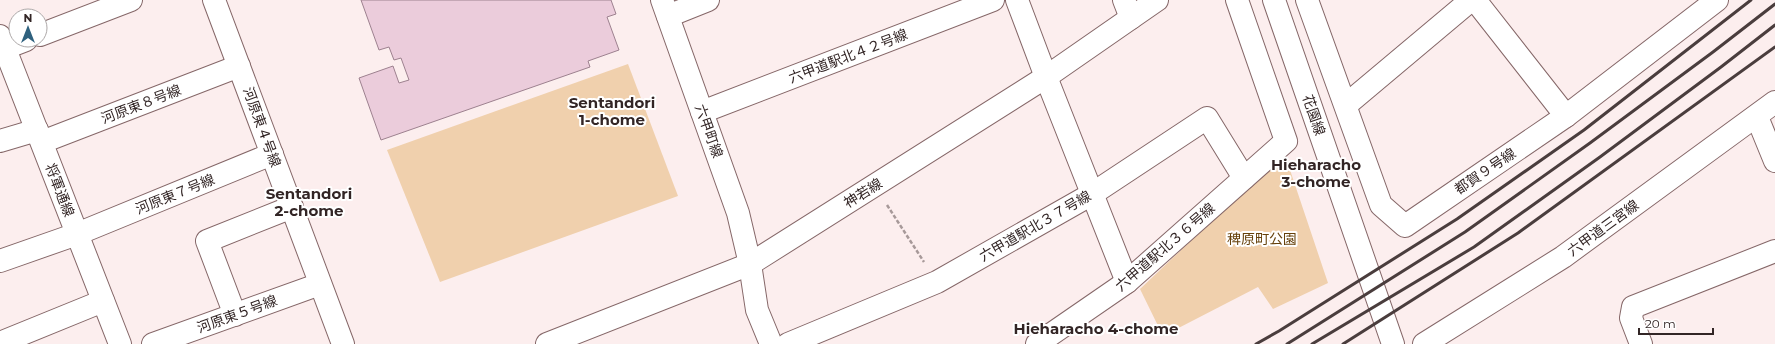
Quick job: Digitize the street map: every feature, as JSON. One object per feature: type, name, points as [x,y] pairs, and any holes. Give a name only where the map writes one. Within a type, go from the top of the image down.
[{"type":"street","points":[[48,32],[131,0]]},
{"type":"street","name":"河原東４号線","points":[[214,0],[343,344]]},
{"type":"street","points":[[665,8],[708,0]]},
{"type":"street","name":"六甲道駅北４２号線","points":[[702,112],[993,0]]},
{"type":"street","points":[[1017,0],[1126,282]]},
{"type":"street","name":"神若線","points":[[547,344],[750,264],[1046,77],[1128,9],[1157,0]]},
{"type":"street","name":"六甲道駅北３６号線","points":[[1037,344],[1126,282],[1286,141],[1237,0]]},
{"type":"street","name":"花園線","points":[[1274,0],[1393,344]]},
{"type":"street","points":[[1307,0],[1346,105],[1471,0]]},
{"type":"street","points":[[1475,0],[1566,116]]},
{"type":"street","name":"都賀９号線","points":[[1346,105],[1381,205],[1405,226],[1566,116],[1717,0]]},
{"type":"street","name":"六甲町線","points":[[665,8],[738,213],[750,264],[757,310],[771,344]]},
{"type":"street","name":"将軍通線","points":[[2,45],[120,344]]},
{"type":"street","name":"河原東８号線","points":[[0,142],[39,136],[239,66]]},
{"type":"street","name":"六甲道三宮線","points":[[1424,344],[1563,257],[1757,117],[1775,102]]},
{"type":"street","points":[[1757,117],[1775,161]]},
{"type":"street","name":"六甲道駅北３７号線","points":[[788,344],[937,282],[1092,194],[1207,118],[1244,178]]},
{"type":"street","name":"河原東７号線","points":[[0,261],[77,234],[272,154]]},
{"type":"street","points":[[235,315],[208,241],[292,207]]},
{"type":"street","points":[[1641,344],[1631,318],[1632,307],[1775,251]]},
{"type":"street","name":"河原東５号線","points":[[153,344],[320,284]]},
{"type":"street","points":[[0,343],[103,301]]},
{"type":"path","points":[[874,185],[937,282]]},
{"type":"green space","points":[[628,64],[678,196],[440,282],[387,150]]},
{"type":"green space","name":"稗原町公園","points":[[1275,161],[1288,164],[1328,283],[1273,309],[1258,287],[1163,336],[1140,289]]},
{"type":"building","points":[[361,0],[611,0],[616,14],[607,17],[619,50],[588,61],[590,67],[381,140],[359,78],[393,66],[399,83],[409,80],[401,58],[394,60],[389,47],[379,50]]},
{"type":"railway","points":[[1256,344],[1457,219],[1584,130],[1751,0]]},
{"type":"railway","points":[[1287,344],[1465,232],[1590,143],[1775,4]]},
{"type":"railway","points":[[1312,344],[1474,247],[1600,157],[1775,25]]},
{"type":"railway","points":[[1343,344],[1518,233],[1775,47]]},
{"type":"district","name":"Sentandori 1-chome","points":[[612,112]]},
{"type":"district","name":"Hieharacho 3-chome","points":[[1316,174]]},
{"type":"district","name":"Sentandori 2-chome","points":[[309,202]]},
{"type":"district","name":"Hieharacho 4-chome","points":[[1096,329]]}]
